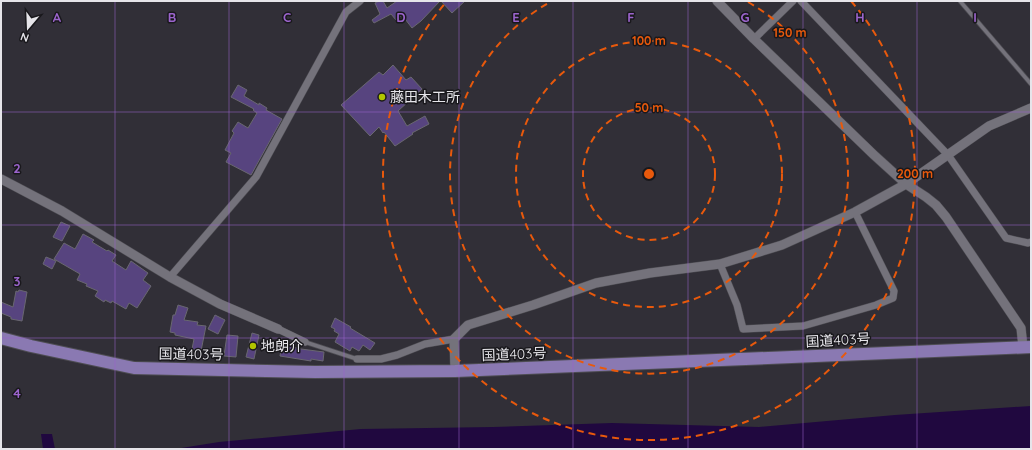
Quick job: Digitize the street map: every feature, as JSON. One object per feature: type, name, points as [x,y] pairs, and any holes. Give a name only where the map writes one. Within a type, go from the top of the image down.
[{"type":"highway","name":"国道403号","points":[[1,338],[31,346],[134,368],[315,372],[455,371],[1027,347]]},
{"type":"street","points":[[170,277],[256,177],[346,12],[360,1]]},
{"type":"street","points":[[717,1],[754,39],[874,155],[906,184],[936,205],[946,217],[1021,328],[1027,347]]},
{"type":"street","points":[[754,39],[793,1]]},
{"type":"street","points":[[801,1],[948,155],[1006,238],[1028,243],[1031,242]]},
{"type":"street","points":[[357,359],[380,359],[397,355],[425,344],[454,339],[468,325],[533,306],[596,283],[720,264],[782,245],[855,212],[906,184],[989,126],[1031,108]]},
{"type":"street","points":[[1,179],[62,211],[170,277],[220,304],[305,342]]},
{"type":"street","points":[[720,264],[737,305],[743,329],[803,326],[876,305],[893,298],[894,291],[855,212]]},
{"type":"street","points":[[454,339],[455,371]]},
{"type":"lane","points":[[960,1],[1031,84]]},
{"type":"lane","points":[[305,342],[357,359]]},
{"type":"shaded area","points":[[1031,406],[1031,449],[175,449],[219,442],[361,429],[612,423],[759,427],[895,415]]},
{"type":"shaded area","points":[[41,434],[52,434],[55,449],[43,449]]},
{"type":"building","points":[[383,1],[387,8],[397,1],[440,1],[421,21],[412,28],[402,15],[396,20],[391,14],[374,23],[372,20],[380,14],[375,3]]},
{"type":"building","points":[[441,1],[465,1],[452,13]]},
{"type":"building","name":"藤田木工所","points":[[393,65],[406,80],[411,77],[422,89],[398,111],[407,126],[425,116],[429,124],[412,133],[413,134],[395,146],[379,127],[370,136],[341,105],[379,72],[383,75]]},
{"type":"building","points":[[238,85],[247,90],[244,96],[259,105],[259,103],[267,108],[266,110],[282,119],[251,175],[226,162],[231,153],[225,150],[234,133],[232,131],[238,122],[248,128],[257,113],[253,110],[254,109],[231,97]]},
{"type":"building","points":[[61,222],[70,226],[62,241],[53,237]]},
{"type":"building","points":[[83,234],[94,240],[92,242],[116,255],[112,261],[126,270],[131,261],[148,273],[143,280],[151,286],[137,308],[129,303],[126,309],[112,301],[111,303],[105,300],[104,302],[95,296],[98,291],[77,280],[80,274],[54,259],[64,243],[75,249]]},
{"type":"building","points":[[46,257],[56,261],[52,269],[43,264]]},
{"type":"building","points":[[19,290],[27,292],[22,321],[11,319],[11,317],[1,313],[1,302],[13,307],[16,291],[18,292]]},
{"type":"building","points":[[178,305],[188,308],[184,320],[198,322],[197,325],[206,326],[201,351],[192,349],[194,339],[175,335],[175,333],[170,332],[173,315],[175,315]]},
{"type":"building","points":[[215,315],[225,320],[218,334],[208,329]]},
{"type":"building","points":[[335,318],[375,343],[370,350],[363,345],[359,351],[352,347],[350,351],[335,342],[339,334],[331,327]]},
{"type":"building","name":"地朗介","points":[[252,333],[259,335],[254,359],[246,357]]},
{"type":"building","points":[[227,335],[238,336],[236,357],[224,356]]},
{"type":"building","points":[[282,342],[293,344],[293,347],[301,349],[324,352],[323,361],[311,359],[311,361],[280,356]]},
{"type":"place","name":"藤田木工所","points":[[382,97]]},
{"type":"place","name":"地朗介","points":[[253,346]]}]
